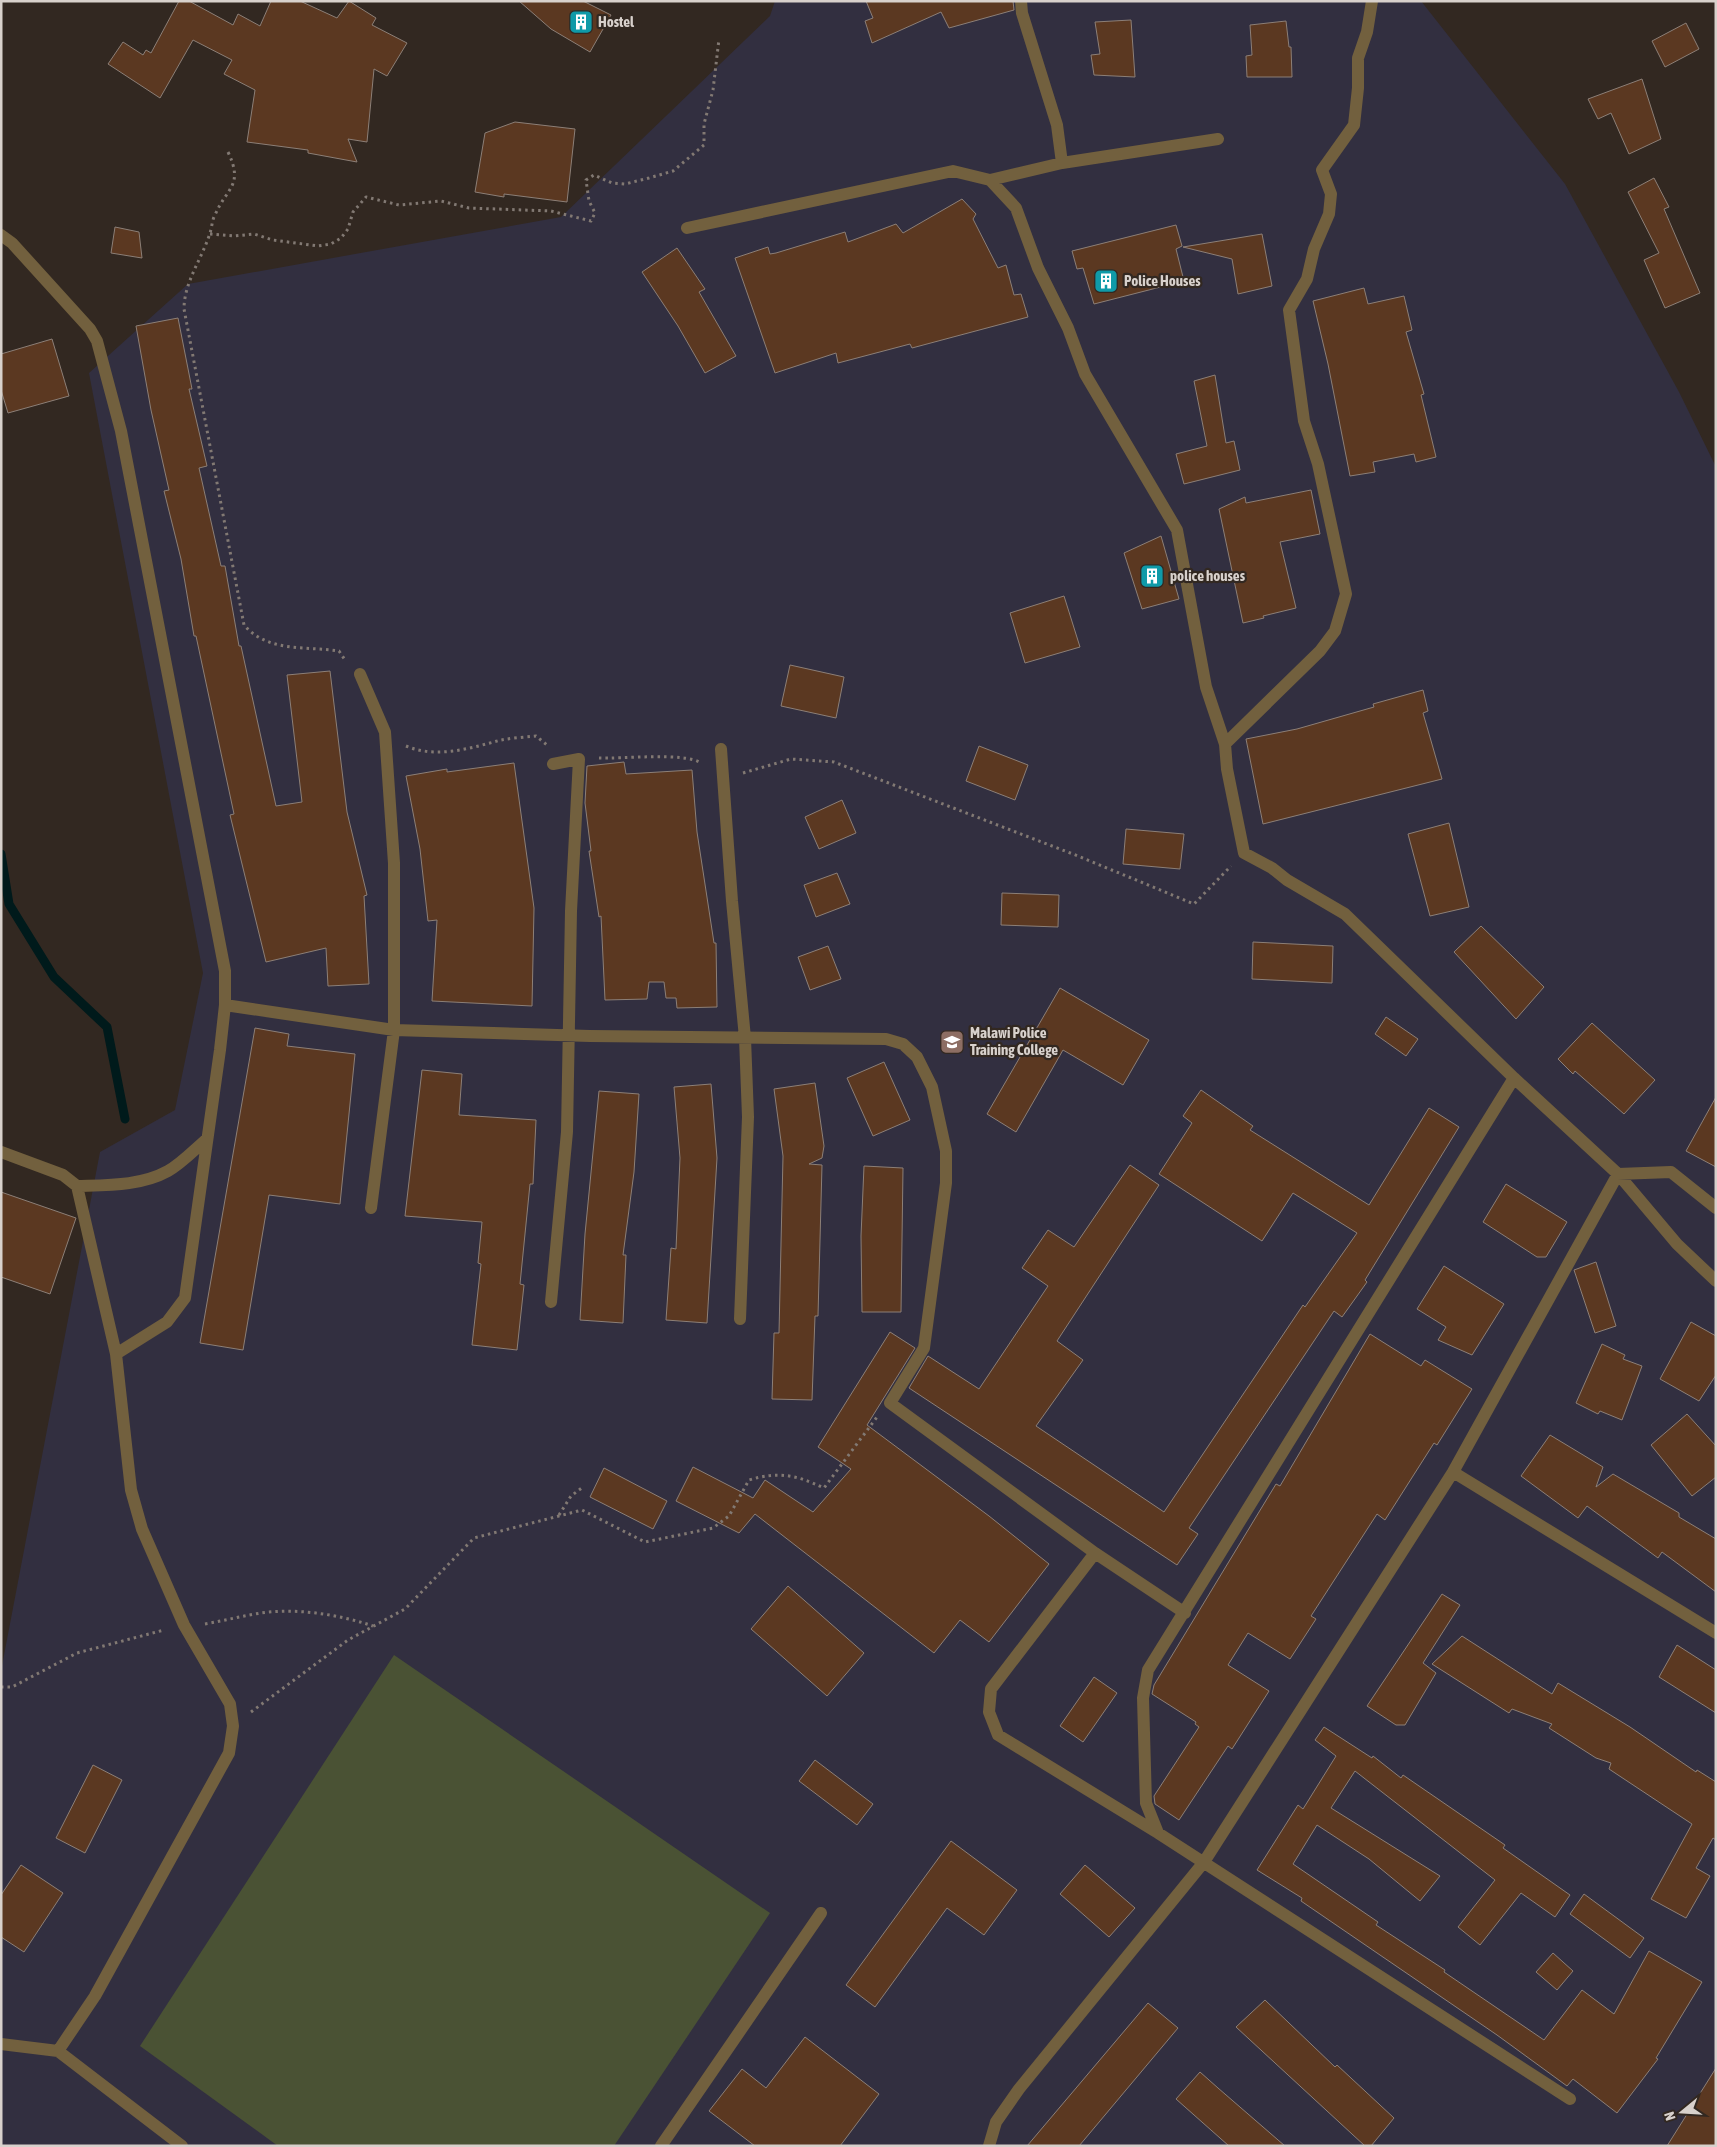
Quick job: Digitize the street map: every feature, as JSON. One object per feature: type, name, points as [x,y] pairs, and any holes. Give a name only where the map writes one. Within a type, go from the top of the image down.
[{"type":"street","points":[[1021,1],[1022,13],[1057,125],[1062,163]]},
{"type":"street","points":[[1225,744],[1320,651],[1335,630],[1344,608],[1346,594],[1340,557],[1318,464],[1304,421],[1289,310],[1307,279],[1314,249],[1329,214],[1331,194],[1322,170],[1354,126],[1358,88],[1358,58],[1367,32],[1372,1]]},
{"type":"street","points":[[687,228],[953,171],[990,180],[1062,163],[1218,139]]},
{"type":"street","points":[[990,180],[1016,208],[1038,268],[1068,328],[1085,374],[1177,530],[1206,687],[1225,744],[1227,769],[1244,853],[1272,868],[1286,880],[1345,914],[1514,1078],[1618,1174],[1677,1244],[1716,1281]]},
{"type":"street","points":[[1,235],[12,243],[90,330],[102,353],[123,441],[225,971],[225,1005],[185,1298],[167,1322],[116,1354]]},
{"type":"street","points":[[360,674],[385,732],[394,863],[394,1030],[372,1208]]},
{"type":"street","points":[[722,749],[732,900],[745,1038],[748,1117],[740,1319]]},
{"type":"street","points":[[551,1302],[567,1132],[568,1035],[579,759],[553,764]]},
{"type":"street","points":[[225,1005],[394,1030],[568,1035],[886,1039],[903,1044],[917,1057],[932,1087],[946,1151],[946,1183],[924,1348],[890,1403],[1095,1553],[1185,1613]]},
{"type":"street","points":[[1158,1833],[1146,1803],[1143,1698],[1148,1670],[1514,1078]]},
{"type":"street","points":[[78,1186],[135,1182],[153,1177],[169,1170],[207,1139]]},
{"type":"street","points":[[1,1152],[64,1175],[78,1186],[116,1354],[130,1490],[142,1529],[184,1625],[230,1704],[233,1726],[229,1753],[95,1996],[58,2051]]},
{"type":"street","points":[[1618,1174],[1671,1172],[1716,1208]]},
{"type":"street","points":[[989,2146],[996,2122],[1019,2089],[1204,1862],[1453,1472],[1618,1174]]},
{"type":"street","points":[[1453,1472],[1716,1633]]},
{"type":"street","points":[[1095,1553],[991,1689],[990,1712],[998,1734],[1204,1862],[1570,2099]]},
{"type":"street","points":[[662,2146],[821,1913]]},
{"type":"street","points":[[1,2044],[58,2051],[182,2146]]},
{"type":"path","points":[[210,234],[234,236],[254,234],[272,240],[318,246],[331,244],[341,238],[348,229],[353,212],[366,197],[399,205],[441,201],[469,208],[551,211],[591,221],[595,213],[589,201],[586,180],[594,175],[612,183],[625,184],[673,171],[704,145],[704,124],[713,90],[719,38]]},
{"type":"path","points":[[228,152],[236,168],[235,180],[214,215],[210,234],[184,295],[184,309],[244,625],[252,634],[295,649],[318,648],[339,651],[346,661]]},
{"type":"path","points":[[385,732],[408,747],[440,752],[472,749],[503,740],[536,736],[556,752],[579,759],[632,756],[655,758],[687,757],[697,760],[710,769],[724,784],[745,772],[790,759],[834,762],[1078,856],[1194,904],[1244,853]]},
{"type":"path","points":[[233,1726],[348,1640],[405,1609],[474,1538],[582,1510],[645,1542],[713,1528],[729,1516],[749,1480],[769,1474],[802,1478],[824,1488],[864,1432],[890,1403]]},
{"type":"path","points":[[558,1516],[571,1496],[583,1487]]},
{"type":"shaded area","name":"Malawi Police Training College","points":[[775,1],[1421,1],[1565,184],[1679,392],[1716,467],[1716,2146],[1,2146],[1,1671],[100,1152],[175,1110],[203,973],[89,373],[188,284],[561,217],[770,16]]},
{"type":"green space","points":[[394,1655],[770,1913],[614,2146],[278,2146],[140,2046]]},
{"type":"building","points":[[179,1],[189,1],[233,25],[238,14],[260,26],[271,1],[300,1],[337,18],[349,1],[376,18],[372,25],[407,43],[387,76],[374,69],[367,142],[348,139],[357,162],[308,153],[308,150],[247,142],[255,90],[224,74],[232,60],[193,40],[160,98],[108,64],[123,42],[143,55],[146,50],[151,53]]},
{"type":"building","name":"Hostel","points":[[519,1],[583,1],[611,15],[590,52],[551,29]]},
{"type":"building","points":[[866,1],[1013,1],[1014,10],[949,28],[941,12],[872,43],[865,21],[873,18]]},
{"type":"building","points":[[1131,20],[1135,77],[1094,75],[1091,55],[1100,54],[1095,22]]},
{"type":"building","points":[[1286,21],[1289,47],[1291,47],[1292,77],[1247,77],[1246,56],[1252,55],[1250,25]]},
{"type":"building","points":[[1686,23],[1699,49],[1665,67],[1652,41]]},
{"type":"building","points":[[1642,79],[1661,139],[1629,154],[1611,113],[1598,119],[1588,99]]},
{"type":"building","points":[[515,122],[575,129],[567,202],[504,194],[504,197],[475,192],[485,133]]},
{"type":"building","points":[[1654,178],[1669,207],[1664,209],[1700,293],[1665,308],[1644,260],[1659,253],[1628,192]]},
{"type":"building","points":[[962,199],[976,214],[973,219],[998,268],[1006,265],[1014,295],[1021,294],[1028,317],[912,348],[910,344],[838,363],[836,353],[775,373],[735,258],[768,247],[770,254],[776,253],[845,232],[848,242],[896,224],[903,233]]},
{"type":"building","points":[[1176,225],[1182,246],[1176,249],[1184,281],[1094,304],[1083,268],[1077,269],[1072,251]]},
{"type":"building","points":[[115,227],[139,232],[142,258],[111,253]]},
{"type":"building","name":"Police Houses","points":[[1262,234],[1272,286],[1238,294],[1232,259],[1183,247]]},
{"type":"building","points":[[677,248],[705,289],[699,292],[736,356],[705,373],[678,326],[642,272]]},
{"type":"building","points":[[1364,288],[1368,304],[1404,296],[1412,330],[1406,332],[1424,394],[1421,395],[1436,457],[1416,462],[1414,454],[1373,462],[1375,472],[1350,476],[1328,364],[1313,301]]},
{"type":"building","points":[[178,318],[192,389],[189,389],[207,466],[199,468],[221,566],[225,566],[239,646],[241,646],[276,806],[302,802],[287,675],[330,671],[347,812],[367,895],[364,896],[369,984],[328,986],[326,948],[266,962],[230,815],[234,814],[196,636],[194,636],[181,559],[164,491],[169,490],[151,410],[136,326]]},
{"type":"building","points":[[52,339],[69,396],[8,413],[1,390],[1,354]]},
{"type":"building","points":[[1215,375],[1226,443],[1234,441],[1240,470],[1184,484],[1176,454],[1207,446],[1194,381]]},
{"type":"building","points":[[1311,490],[1320,534],[1280,542],[1296,608],[1243,623],[1219,509],[1245,497],[1246,503]]},
{"type":"building","name":"police houses","points":[[1161,536],[1179,599],[1142,609],[1124,553]]},
{"type":"building","points":[[1064,596],[1080,647],[1025,663],[1010,613]]},
{"type":"building","points":[[790,665],[844,677],[836,718],[781,706]]},
{"type":"building","points":[[1423,690],[1428,711],[1423,713],[1442,779],[1263,824],[1246,739],[1297,729],[1374,707],[1373,704]]},
{"type":"building","points":[[979,746],[1028,765],[1015,800],[966,781]]},
{"type":"building","points":[[624,762],[626,774],[692,770],[697,832],[714,943],[716,943],[717,1007],[677,1008],[676,998],[666,998],[664,982],[649,982],[647,999],[605,1000],[601,916],[599,917],[589,851],[591,851],[585,803],[587,766]]},
{"type":"building","points":[[514,763],[534,908],[532,1006],[432,1001],[437,920],[428,921],[420,849],[406,776],[447,769],[447,772]]},
{"type":"building","points":[[842,800],[856,833],[819,849],[805,817]]},
{"type":"building","points":[[1449,823],[1469,907],[1430,916],[1408,834]]},
{"type":"building","points":[[1126,829],[1184,834],[1180,869],[1123,864]]},
{"type":"building","points":[[837,873],[850,904],[816,917],[804,885]]},
{"type":"building","points":[[1002,893],[1059,895],[1058,927],[1001,925]]},
{"type":"building","points":[[1481,926],[1544,987],[1516,1019],[1454,952]]},
{"type":"building","points":[[1253,942],[1333,946],[1332,983],[1252,979]]},
{"type":"building","points":[[828,946],[841,979],[810,990],[798,957]]},
{"type":"building","points":[[1060,988],[1149,1040],[1123,1085],[1063,1050],[1016,1132],[987,1114]]},
{"type":"building","points":[[1386,1017],[1418,1039],[1406,1056],[1375,1034]]},
{"type":"building","points":[[1592,1023],[1655,1080],[1624,1114],[1575,1071],[1573,1074],[1558,1059]]},
{"type":"building","points":[[255,1028],[289,1034],[287,1046],[355,1054],[340,1204],[269,1195],[243,1350],[200,1343]]},
{"type":"building","points":[[884,1062],[910,1120],[873,1136],[847,1078]]},
{"type":"building","points":[[422,1070],[462,1074],[459,1115],[536,1120],[533,1184],[530,1184],[520,1284],[524,1285],[517,1350],[472,1345],[481,1264],[478,1263],[482,1222],[405,1216]]},
{"type":"building","points":[[815,1083],[824,1146],[822,1158],[809,1164],[822,1165],[818,1316],[815,1316],[812,1400],[772,1399],[774,1333],[779,1333],[783,1156],[774,1089]]},
{"type":"building","points":[[711,1084],[717,1158],[707,1323],[666,1320],[671,1248],[676,1249],[680,1158],[674,1087]]},
{"type":"building","points":[[1201,1090],[1253,1126],[1250,1130],[1369,1205],[1429,1108],[1459,1127],[1365,1280],[1367,1282],[1342,1317],[1334,1311],[1189,1528],[1198,1534],[1177,1565],[909,1388],[928,1356],[979,1389],[1048,1286],[1022,1268],[1048,1230],[1074,1247],[1130,1165],[1159,1185],[1057,1341],[1083,1360],[1036,1426],[1164,1512],[1303,1305],[1305,1307],[1357,1233],[1293,1193],[1262,1241],[1159,1174],[1192,1123],[1183,1116]]},
{"type":"building","points":[[599,1091],[639,1094],[634,1172],[623,1255],[626,1255],[623,1323],[580,1320],[585,1234]]},
{"type":"building","points":[[1716,1097],[1716,1167],[1686,1151]]},
{"type":"building","points":[[864,1166],[903,1168],[901,1312],[862,1312],[861,1236]]},
{"type":"building","points":[[1506,1184],[1567,1222],[1546,1257],[1537,1257],[1483,1222]]},
{"type":"building","points":[[1,1192],[76,1218],[50,1294],[1,1277]]},
{"type":"building","points":[[1596,1262],[1616,1326],[1595,1333],[1574,1270]]},
{"type":"building","points":[[1444,1266],[1504,1304],[1472,1355],[1438,1340],[1446,1327],[1417,1309]]},
{"type":"building","points":[[1691,1322],[1716,1336],[1716,1375],[1699,1401],[1660,1379]]},
{"type":"building","points":[[890,1332],[915,1348],[867,1425],[989,1516],[1049,1564],[989,1642],[960,1620],[934,1653],[755,1514],[739,1533],[676,1501],[693,1467],[753,1498],[765,1480],[813,1512],[851,1469],[818,1447]]},
{"type":"building","points":[[1370,1334],[1421,1366],[1425,1360],[1472,1389],[1437,1445],[1434,1443],[1385,1520],[1377,1514],[1311,1616],[1316,1619],[1290,1659],[1248,1633],[1228,1665],[1269,1691],[1232,1749],[1228,1746],[1179,1820],[1155,1804],[1154,1796],[1199,1727],[1195,1724],[1196,1722],[1152,1694],[1154,1685],[1276,1484],[1280,1486]]},
{"type":"building","points":[[1602,1344],[1625,1355],[1623,1359],[1642,1366],[1622,1420],[1600,1411],[1598,1414],[1576,1403]]},
{"type":"building","points":[[1687,1414],[1716,1446],[1716,1477],[1692,1496],[1651,1445]]},
{"type":"building","points":[[1550,1435],[1603,1467],[1596,1487],[1613,1474],[1679,1513],[1679,1517],[1716,1539],[1716,1592],[1662,1552],[1658,1558],[1587,1506],[1578,1518],[1521,1476]]},
{"type":"building","points":[[604,1468],[667,1501],[653,1529],[590,1497]]},
{"type":"building","points":[[788,1586],[864,1653],[827,1696],[751,1629]]},
{"type":"building","points":[[1442,1594],[1460,1605],[1423,1663],[1436,1673],[1405,1725],[1396,1725],[1367,1706]]},
{"type":"building","points":[[1462,1636],[1552,1694],[1558,1683],[1630,1727],[1696,1772],[1697,1770],[1716,1782],[1716,1840],[1713,1838],[1696,1868],[1710,1876],[1686,1918],[1651,1899],[1692,1824],[1609,1769],[1611,1763],[1596,1758],[1549,1728],[1552,1724],[1512,1709],[1509,1713],[1432,1664]]},
{"type":"building","points":[[1677,1645],[1716,1670],[1716,1713],[1659,1677]]},
{"type":"building","points":[[1094,1677],[1117,1693],[1083,1742],[1060,1726]]},
{"type":"building","points":[[1324,1727],[1372,1758],[1373,1756],[1401,1778],[1403,1775],[1505,1845],[1503,1848],[1570,1895],[1555,1917],[1521,1893],[1480,1945],[1458,1927],[1495,1880],[1355,1771],[1331,1808],[1440,1876],[1420,1901],[1369,1859],[1317,1825],[1293,1864],[1378,1922],[1376,1925],[1445,1970],[1444,1972],[1544,2040],[1582,1990],[1614,2014],[1649,1951],[1702,1982],[1656,2058],[1658,2059],[1617,2113],[1573,2079],[1567,2086],[1497,2035],[1301,1901],[1302,1898],[1257,1870],[1298,1805],[1303,1809],[1336,1756],[1315,1740]]},
{"type":"building","points":[[815,1760],[873,1804],[857,1825],[799,1781]]},
{"type":"building","points":[[93,1765],[122,1780],[85,1853],[56,1838]]},
{"type":"building","points":[[951,1841],[1017,1890],[984,1935],[947,1908],[875,2007],[846,1985]]},
{"type":"building","points":[[21,1865],[63,1893],[24,1952],[1,1937],[1,1895]]},
{"type":"building","points":[[1085,1865],[1135,1908],[1109,1937],[1060,1894]]},
{"type":"building","points":[[1584,1894],[1644,1938],[1630,1958],[1570,1914]]},
{"type":"building","points":[[1553,1953],[1573,1971],[1557,1990],[1536,1972]]},
{"type":"building","points":[[1265,2000],[1335,2067],[1337,2065],[1394,2118],[1371,2146],[1365,2146],[1236,2027]]},
{"type":"building","points":[[1148,2003],[1178,2028],[1079,2146],[1027,2146]]},
{"type":"building","points":[[805,2037],[879,2094],[840,2146],[755,2146],[709,2111],[742,2069],[766,2088]]},
{"type":"building","points":[[1716,2068],[1716,2146],[1667,2146]]},
{"type":"building","points":[[1200,2072],[1285,2146],[1229,2146],[1176,2099]]},
{"type":"waterway","points":[[1,854],[9,904],[54,977],[107,1027],[125,1119]]},
{"type":"place","name":"Hostel","points":[[581,22]]},
{"type":"place","name":"Police Houses","points":[[1106,281]]},
{"type":"place","name":"police houses","points":[[1152,576]]},
{"type":"place","name":"Malawi Police Training College","points":[[952,1042]]}]
